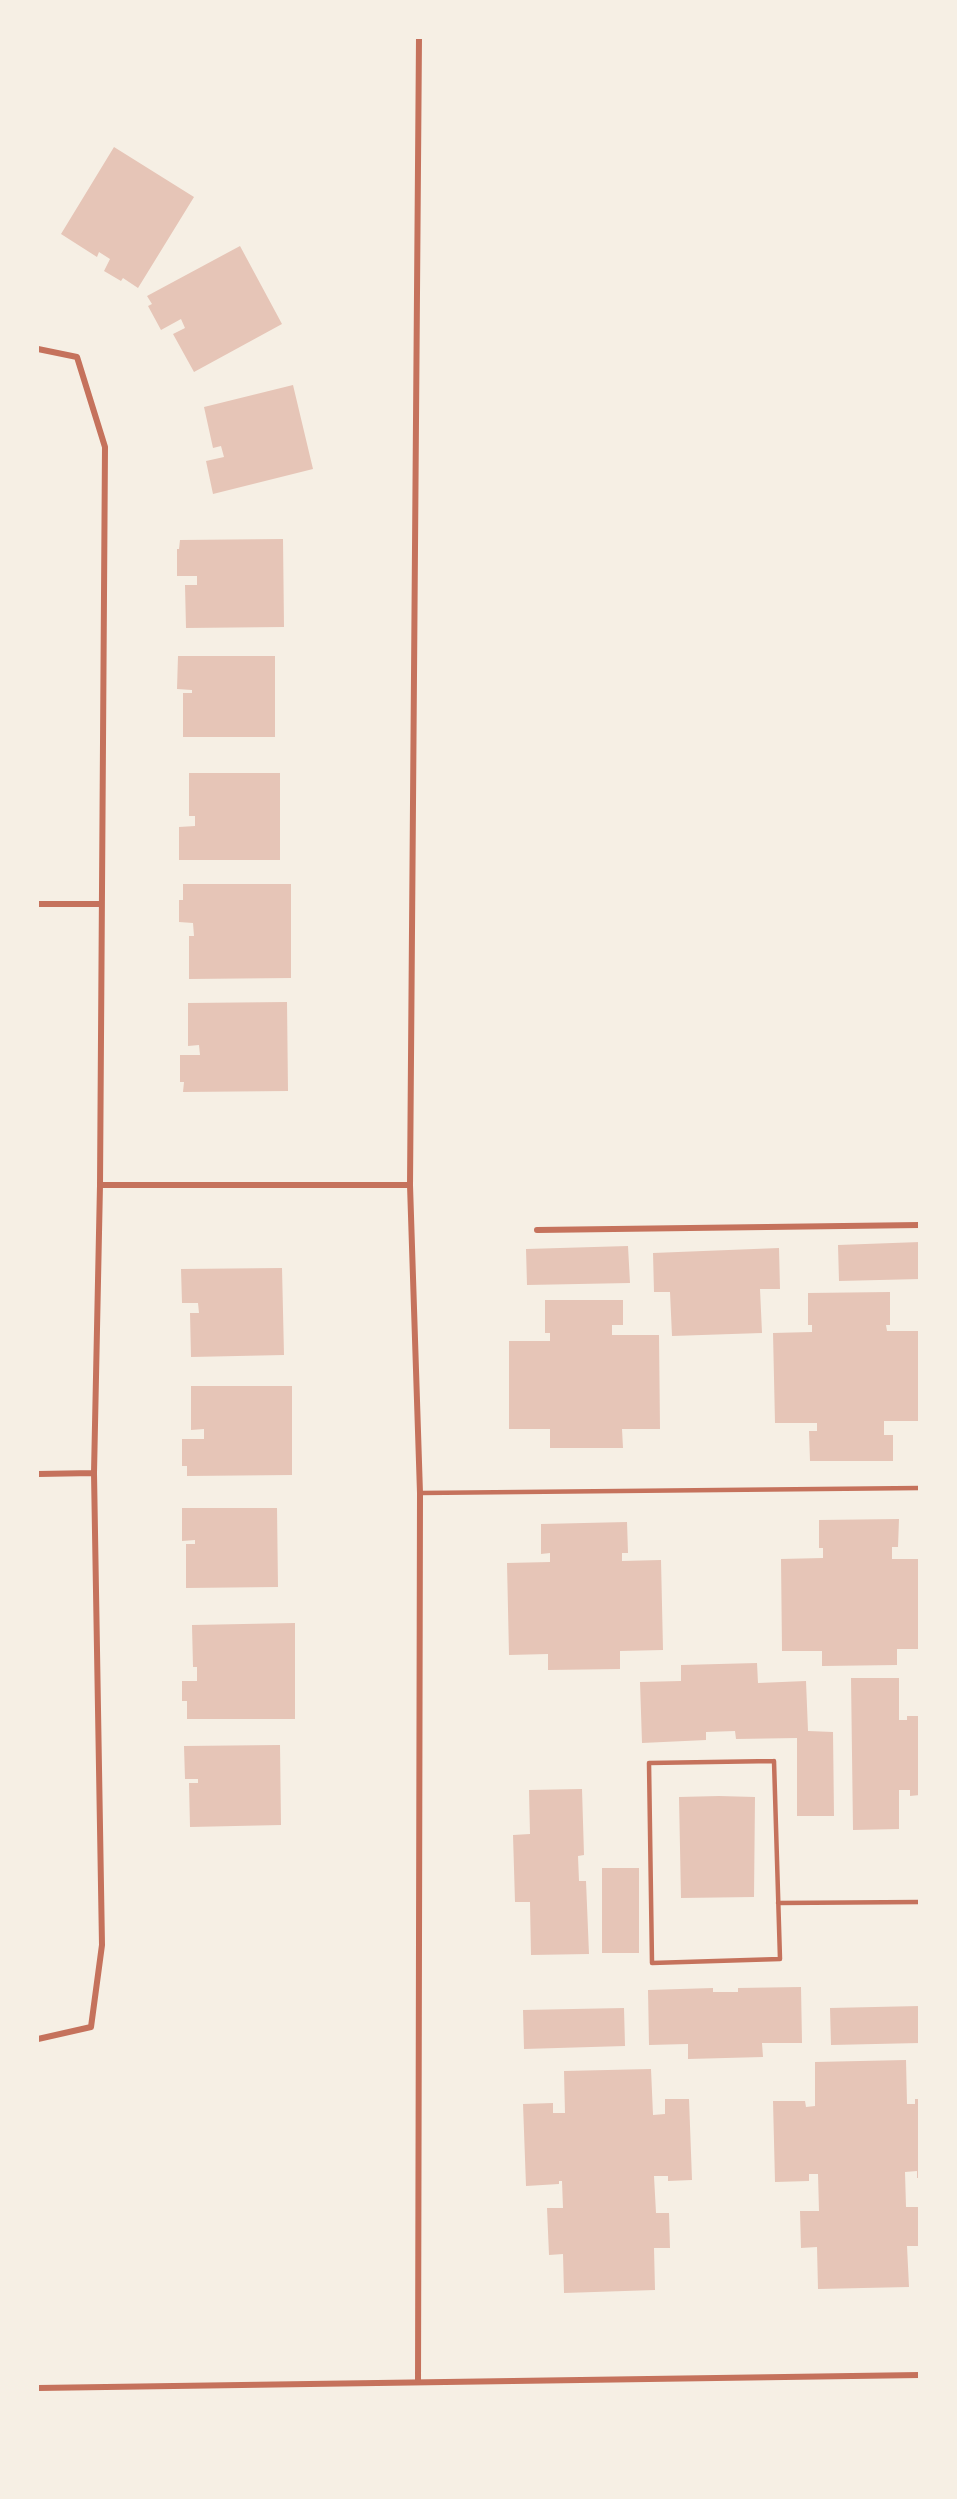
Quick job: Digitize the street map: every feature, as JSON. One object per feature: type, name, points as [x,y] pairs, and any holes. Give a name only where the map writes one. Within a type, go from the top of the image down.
[{"type":"street","points":[[418,2382],[420,1493],[410,1185],[419,38]]},
{"type":"street","points":[[38,349],[76,357],[105,447],[100,1185],[94,1473],[102,1945],[92,2027],[38,2039]]},
{"type":"street","points":[[38,904],[101,904]]},
{"type":"street","points":[[100,1185],[410,1185]]},
{"type":"street","points":[[537,1230],[920,1225]]},
{"type":"street","points":[[38,1474],[94,1473]]},
{"type":"street","points":[[38,2388],[920,2375]]},
{"type":"lane","points":[[420,1493],[920,1488]]},
{"type":"lane","points":[[774,1761],[778,1903],[780,1959],[652,1963],[649,1763],[774,1761]]},
{"type":"lane","points":[[778,1903],[920,1902]]},
{"type":"building","points":[[114,147],[194,197],[138,288],[123,278],[121,281],[104,271],[110,259],[99,252],[97,257],[61,234]]},
{"type":"building","points":[[240,246],[282,324],[194,372],[173,334],[185,328],[181,319],[161,330],[148,306],[152,304],[147,296]]},
{"type":"building","points":[[293,385],[313,469],[213,494],[206,461],[224,457],[221,446],[213,448],[204,407]]},
{"type":"building","points":[[283,539],[284,627],[186,628],[185,585],[197,585],[197,576],[177,576],[177,549],[179,549],[180,540]]},
{"type":"building","points":[[178,656],[275,656],[275,737],[183,737],[183,693],[192,693],[192,690],[177,689]]},
{"type":"building","points":[[189,773],[280,773],[280,860],[179,860],[179,827],[195,826],[195,816],[189,816]]},
{"type":"building","points":[[183,884],[291,884],[291,978],[189,979],[189,936],[194,936],[193,923],[179,922],[179,900],[183,900]]},
{"type":"building","points":[[287,1002],[288,1091],[183,1092],[184,1082],[180,1082],[180,1055],[200,1055],[199,1045],[188,1046],[188,1003]]},
{"type":"building","points":[[920,1242],[920,1279],[839,1281],[838,1245]]},
{"type":"building","points":[[628,1246],[630,1283],[527,1285],[526,1249]]},
{"type":"building","points":[[779,1248],[780,1289],[760,1289],[762,1333],[672,1336],[670,1292],[654,1292],[653,1253]]},
{"type":"building","points":[[282,1268],[284,1355],[191,1357],[190,1313],[199,1313],[198,1303],[182,1303],[181,1269]]},
{"type":"building","points":[[890,1292],[890,1325],[886,1325],[887,1331],[920,1331],[920,1421],[884,1421],[884,1435],[893,1435],[893,1461],[810,1461],[809,1431],[817,1431],[817,1423],[775,1423],[773,1333],[812,1332],[812,1325],[808,1325],[808,1293]]},
{"type":"building","points":[[545,1300],[623,1300],[623,1325],[612,1325],[612,1335],[659,1335],[660,1429],[622,1429],[623,1448],[550,1448],[550,1429],[509,1429],[509,1341],[550,1341],[550,1333],[545,1333]]},
{"type":"building","points":[[191,1386],[292,1386],[292,1475],[187,1476],[187,1466],[182,1466],[182,1439],[204,1439],[204,1429],[191,1430]]},
{"type":"building","points":[[182,1508],[277,1508],[278,1587],[186,1588],[186,1544],[195,1544],[195,1540],[182,1541]]},
{"type":"building","points":[[899,1519],[898,1547],[892,1547],[892,1559],[920,1559],[920,1649],[897,1649],[897,1665],[822,1666],[822,1651],[782,1651],[781,1559],[823,1558],[823,1548],[819,1548],[819,1520]]},
{"type":"building","points":[[627,1522],[628,1553],[622,1553],[622,1561],[661,1560],[663,1650],[620,1651],[620,1669],[548,1670],[548,1654],[509,1655],[507,1563],[550,1562],[550,1553],[541,1554],[541,1524]]},
{"type":"building","points":[[295,1623],[295,1719],[187,1719],[187,1701],[182,1701],[182,1681],[197,1681],[197,1667],[193,1667],[192,1625]]},
{"type":"building","points":[[757,1663],[758,1683],[806,1681],[808,1731],[833,1732],[834,1816],[797,1816],[797,1738],[736,1739],[735,1731],[706,1732],[706,1740],[642,1743],[640,1682],[681,1681],[681,1665]]},
{"type":"building","points":[[851,1678],[899,1678],[899,1720],[907,1720],[907,1716],[920,1716],[920,1795],[910,1796],[910,1790],[899,1790],[899,1829],[853,1830]]},
{"type":"building","points":[[280,1745],[281,1825],[190,1827],[189,1783],[198,1783],[198,1779],[185,1779],[184,1746]]},
{"type":"building","points":[[582,1789],[584,1855],[578,1856],[579,1881],[586,1881],[589,1954],[531,1955],[530,1902],[515,1902],[513,1835],[530,1834],[529,1790]]},
{"type":"building","points":[[679,1797],[755,1797],[754,1897],[681,1898]]},
{"type":"building","points":[[602,1868],[639,1868],[639,1953],[602,1953]]},
{"type":"building","points":[[801,1987],[802,2043],[762,2043],[763,2057],[688,2059],[688,2044],[649,2045],[648,1990],[713,1988],[713,1992],[738,1992],[738,1988]]},
{"type":"building","points":[[920,2006],[920,2043],[831,2045],[830,2008]]},
{"type":"building","points":[[624,2008],[625,2046],[524,2049],[523,2010]]},
{"type":"building","points":[[906,2060],[907,2104],[915,2104],[915,2099],[920,2099],[920,2178],[917,2178],[917,2171],[905,2172],[906,2207],[920,2207],[920,2246],[907,2246],[909,2287],[818,2289],[817,2247],[801,2248],[800,2211],[819,2211],[818,2174],[809,2174],[809,2181],[775,2182],[773,2101],[805,2101],[806,2107],[815,2106],[815,2062]]},
{"type":"building","points":[[651,2069],[653,2115],[665,2114],[665,2099],[689,2099],[692,2180],[668,2181],[668,2176],[654,2176],[656,2213],[669,2213],[670,2248],[654,2248],[655,2290],[564,2293],[563,2254],[549,2255],[547,2208],[563,2208],[562,2181],[559,2181],[559,2184],[526,2186],[523,2104],[553,2103],[553,2113],[565,2113],[564,2071]]}]
